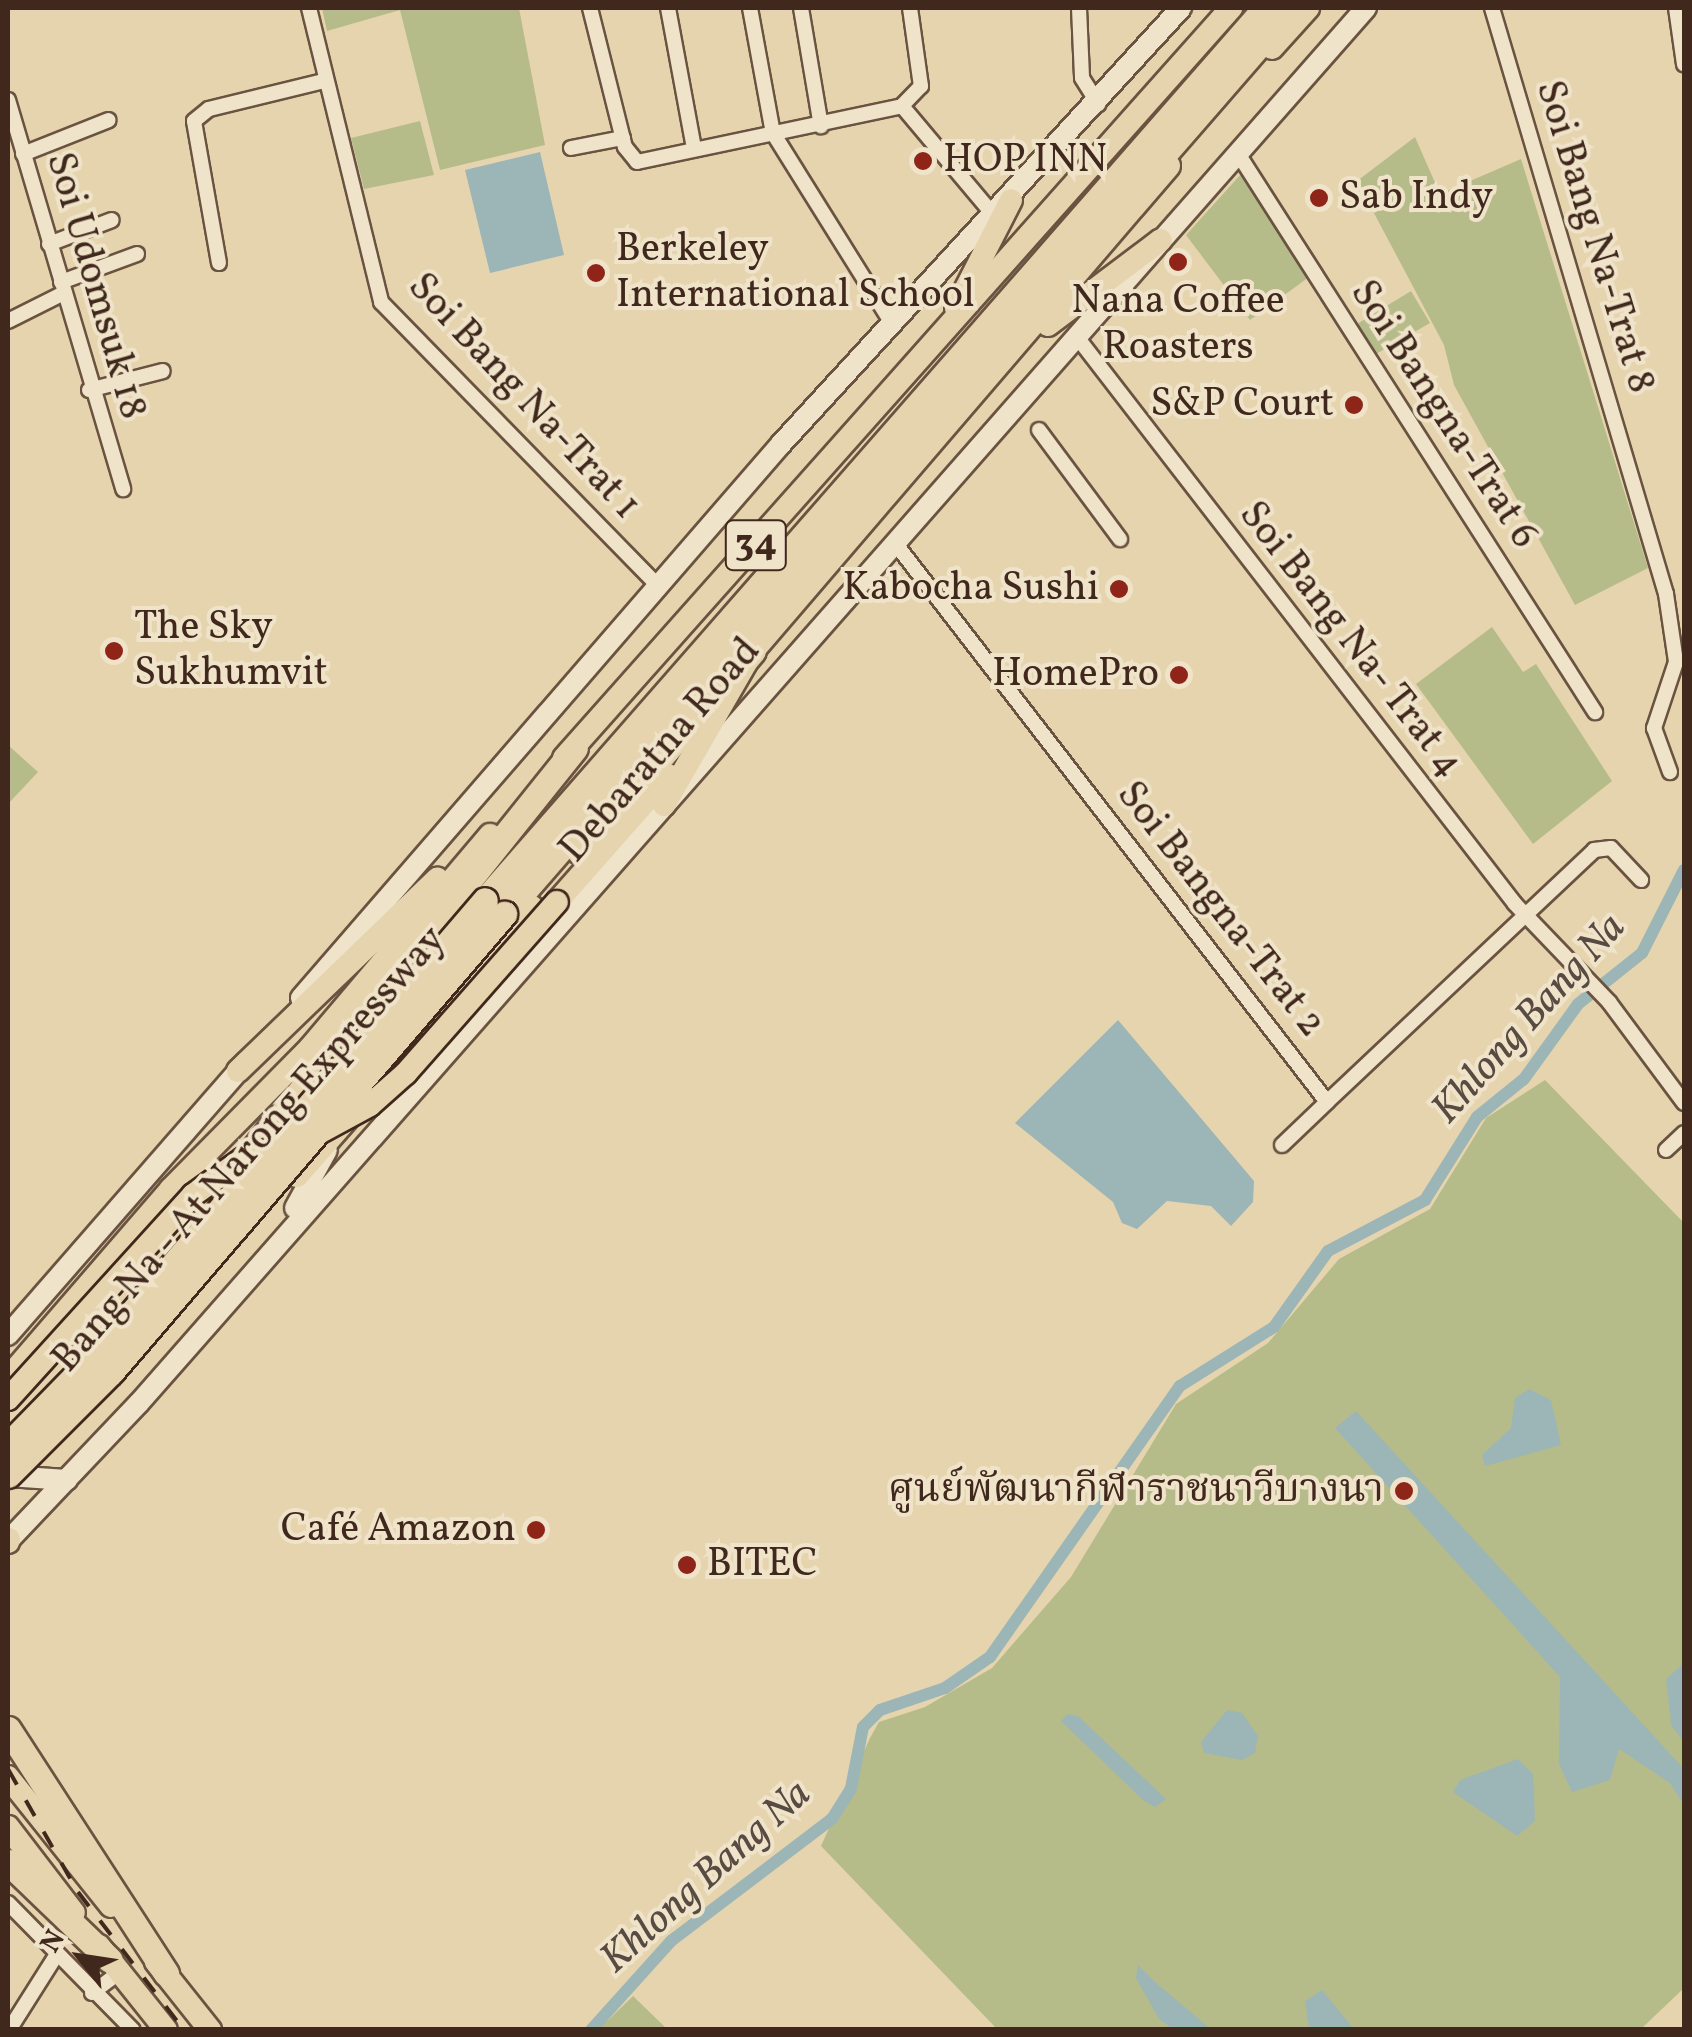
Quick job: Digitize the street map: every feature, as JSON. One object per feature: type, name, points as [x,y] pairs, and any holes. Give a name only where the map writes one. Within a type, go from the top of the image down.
[{"type":"highway","name":"Debaratna Road","points":[[491,834],[574,748],[938,342],[1231,8]]},
{"type":"highway","points":[[494,907],[1265,8]]},
{"type":"highway","points":[[494,907],[1292,8]]},
{"type":"highway","name":"Debaratna Road","points":[[701,739],[753,651],[1308,8]]},
{"type":"highway","points":[[938,342],[1003,208]]},
{"type":"highway","points":[[1013,351],[1160,240]]},
{"type":"highway","points":[[8,1486],[116,1378],[753,651]]},
{"type":"highway","points":[[664,805],[701,739]]},
{"type":"highway","points":[[8,1399],[193,1196],[243,1159],[330,1130],[370,1105],[701,739]]},
{"type":"highway","points":[[8,1426],[87,1348],[574,748]]},
{"type":"highway","points":[[238,1070],[491,834]]},
{"type":"highway","points":[[8,1378],[171,1189],[310,1048],[491,834]]},
{"type":"highway","name":"Bang Na - At Narong Expressway","points":[[8,1445],[94,1357],[494,907]]},
{"type":"highway","name":"Bang Na - At Narong Expressway","points":[[8,1476],[123,1358],[494,907]]},
{"type":"highway","points":[[8,1728],[166,1973]]},
{"type":"highway","points":[[8,1777],[210,2030]]},
{"type":"highway","points":[[8,1828],[166,2030]]},
{"type":"highway","points":[[12,1868],[115,1966]]},
{"type":"main road","name":"34","points":[[8,1336],[657,585],[1098,104],[1181,8]]},
{"type":"main road","name":"Debaratna Road","points":[[8,1540],[67,1480],[1077,338],[1363,8]]},
{"type":"main road","points":[[278,1240],[340,1126]]},
{"type":"main road","points":[[8,1476],[67,1480]]},
{"type":"street","name":"Soi Bang Na-Trat 1","points":[[309,8],[324,82],[381,302],[657,585]]},
{"type":"street","points":[[590,8],[623,138],[637,162],[902,106],[921,90],[910,8]]},
{"type":"street","points":[[668,8],[694,148]]},
{"type":"street","points":[[750,8],[772,133],[893,325]]},
{"type":"street","points":[[801,8],[821,126]]},
{"type":"street","points":[[1079,8],[1082,78],[1098,104]]},
{"type":"street","name":"Soi Bang Na-Trat 8","points":[[1492,8],[1670,611],[1676,662],[1654,728],[1670,772]]},
{"type":"street","points":[[1676,8],[1684,64]]},
{"type":"street","points":[[220,263],[194,121],[208,109],[324,82]]},
{"type":"street","name":"Soi Udomsuk 18","points":[[8,100],[89,390],[123,489]]},
{"type":"street","points":[[902,106],[1003,208]]},
{"type":"street","points":[[23,154],[109,120]]},
{"type":"street","points":[[571,148],[623,138]]},
{"type":"street","name":"Soi Bangna-Trat 6","points":[[1237,152],[1595,712]]},
{"type":"street","points":[[49,244],[112,220]]},
{"type":"street","points":[[8,321],[62,288],[136,254]]},
{"type":"street","name":"Soi Bang Na- Trat 4","points":[[1077,338],[1524,915],[1609,1002],[1684,1103]]},
{"type":"street","points":[[89,390],[163,371]]},
{"type":"street","points":[[1039,430],[1120,539]]},
{"type":"street","name":"Soi Bangna-Trat 2","points":[[895,543],[1327,1102],[1602,846],[1641,880]]},
{"type":"street","points":[[1282,1145],[1327,1102]]},
{"type":"street","points":[[1666,1150],[1684,1133]]},
{"type":"street","points":[[8,1903],[92,1993],[133,2030]]},
{"type":"street","points":[[9,2030],[57,1954]]},
{"type":"street","points":[[92,1993],[115,1966]]},
{"type":"green space","points":[[322,8],[519,8],[545,145],[440,170],[400,10],[327,31]]},
{"type":"green space","points":[[420,121],[434,175],[364,189],[351,138]]},
{"type":"green space","points":[[1415,137],[1440,194],[1521,159],[1648,568],[1575,605],[1454,385],[1444,345],[1357,181]]},
{"type":"green space","points":[[1242,173],[1309,277],[1250,320],[1186,235]]},
{"type":"green space","points":[[1411,291],[1430,323],[1376,354],[1357,324]]},
{"type":"green space","points":[[1492,627],[1523,672],[1536,664],[1612,781],[1533,844],[1416,684]]},
{"type":"green space","points":[[8,745],[38,772],[8,804]]},
{"type":"green space","name":"ศูนย์พัฒนากีฬาราชนาวีบางนา","points":[[1545,1080],[1684,1223],[1684,1988],[1641,2029],[997,2029],[821,1846],[879,1722],[925,1707],[992,1668],[1071,1577],[1176,1404],[1268,1343],[1339,1259],[1430,1209],[1486,1118]]},
{"type":"green space","points":[[633,1996],[667,2029],[599,2029]]},
{"type":"water","points":[[540,152],[564,255],[490,273],[465,170]]},
{"type":"water","points":[[1118,1020],[1254,1181],[1253,1202],[1231,1226],[1211,1206],[1167,1201],[1137,1229],[1122,1223],[1113,1202],[1015,1123]]},
{"type":"water","points":[[1529,1389],[1551,1400],[1561,1445],[1485,1466],[1482,1455],[1511,1428],[1515,1398]]},
{"type":"water","points":[[1356,1411],[1684,1769],[1684,1805],[1670,1783],[1619,1749],[1610,1780],[1572,1792],[1559,1764],[1560,1677],[1335,1428]]},
{"type":"water","points":[[1684,1663],[1684,1742],[1671,1725],[1666,1679]]},
{"type":"water","points":[[1227,1710],[1242,1713],[1258,1736],[1255,1753],[1242,1760],[1204,1753],[1201,1742]]},
{"type":"water","points":[[1068,1714],[1078,1716],[1166,1799],[1155,1807],[1144,1801],[1061,1721]]},
{"type":"water","points":[[1518,1759],[1533,1774],[1535,1821],[1517,1836],[1453,1792],[1460,1780]]},
{"type":"water","points":[[1138,1965],[1211,2029],[1173,2029],[1159,2019],[1136,1978]]},
{"type":"water","points":[[1322,1990],[1354,2029],[1309,2029],[1305,2001]]},
{"type":"waterway","name":"Khlong Bang Na","points":[[591,2030],[671,1941],[832,1819],[851,1788],[863,1727],[880,1710],[945,1688],[990,1657],[1180,1386],[1274,1327],[1328,1251],[1425,1200],[1477,1117],[1524,1079],[1578,1004],[1642,953],[1684,870]]},
{"type":"railway","points":[[8,1769],[78,1892],[184,2030]]},
{"type":"place","name":"HOP INN","points":[[923,161]]},
{"type":"place","name":"Sab Indy","points":[[1319,198]]},
{"type":"place","name":"Nana Coffee Roasters","points":[[1178,262]]},
{"type":"place","name":"Berkeley International School","points":[[596,273]]},
{"type":"place","name":"S&P Court","points":[[1354,405]]},
{"type":"place","name":"Kabocha Sushi","points":[[1119,589]]},
{"type":"place","name":"The Sky Sukhumvit","points":[[114,651]]},
{"type":"place","name":"HomePro","points":[[1179,675]]},
{"type":"place","name":"ศูนย์พัฒนากีฬาราชนาวีบางนา","points":[[1404,1491]]},
{"type":"place","name":"Café Amazon","points":[[536,1530]]},
{"type":"place","name":"BITEC","points":[[687,1565]]}]
